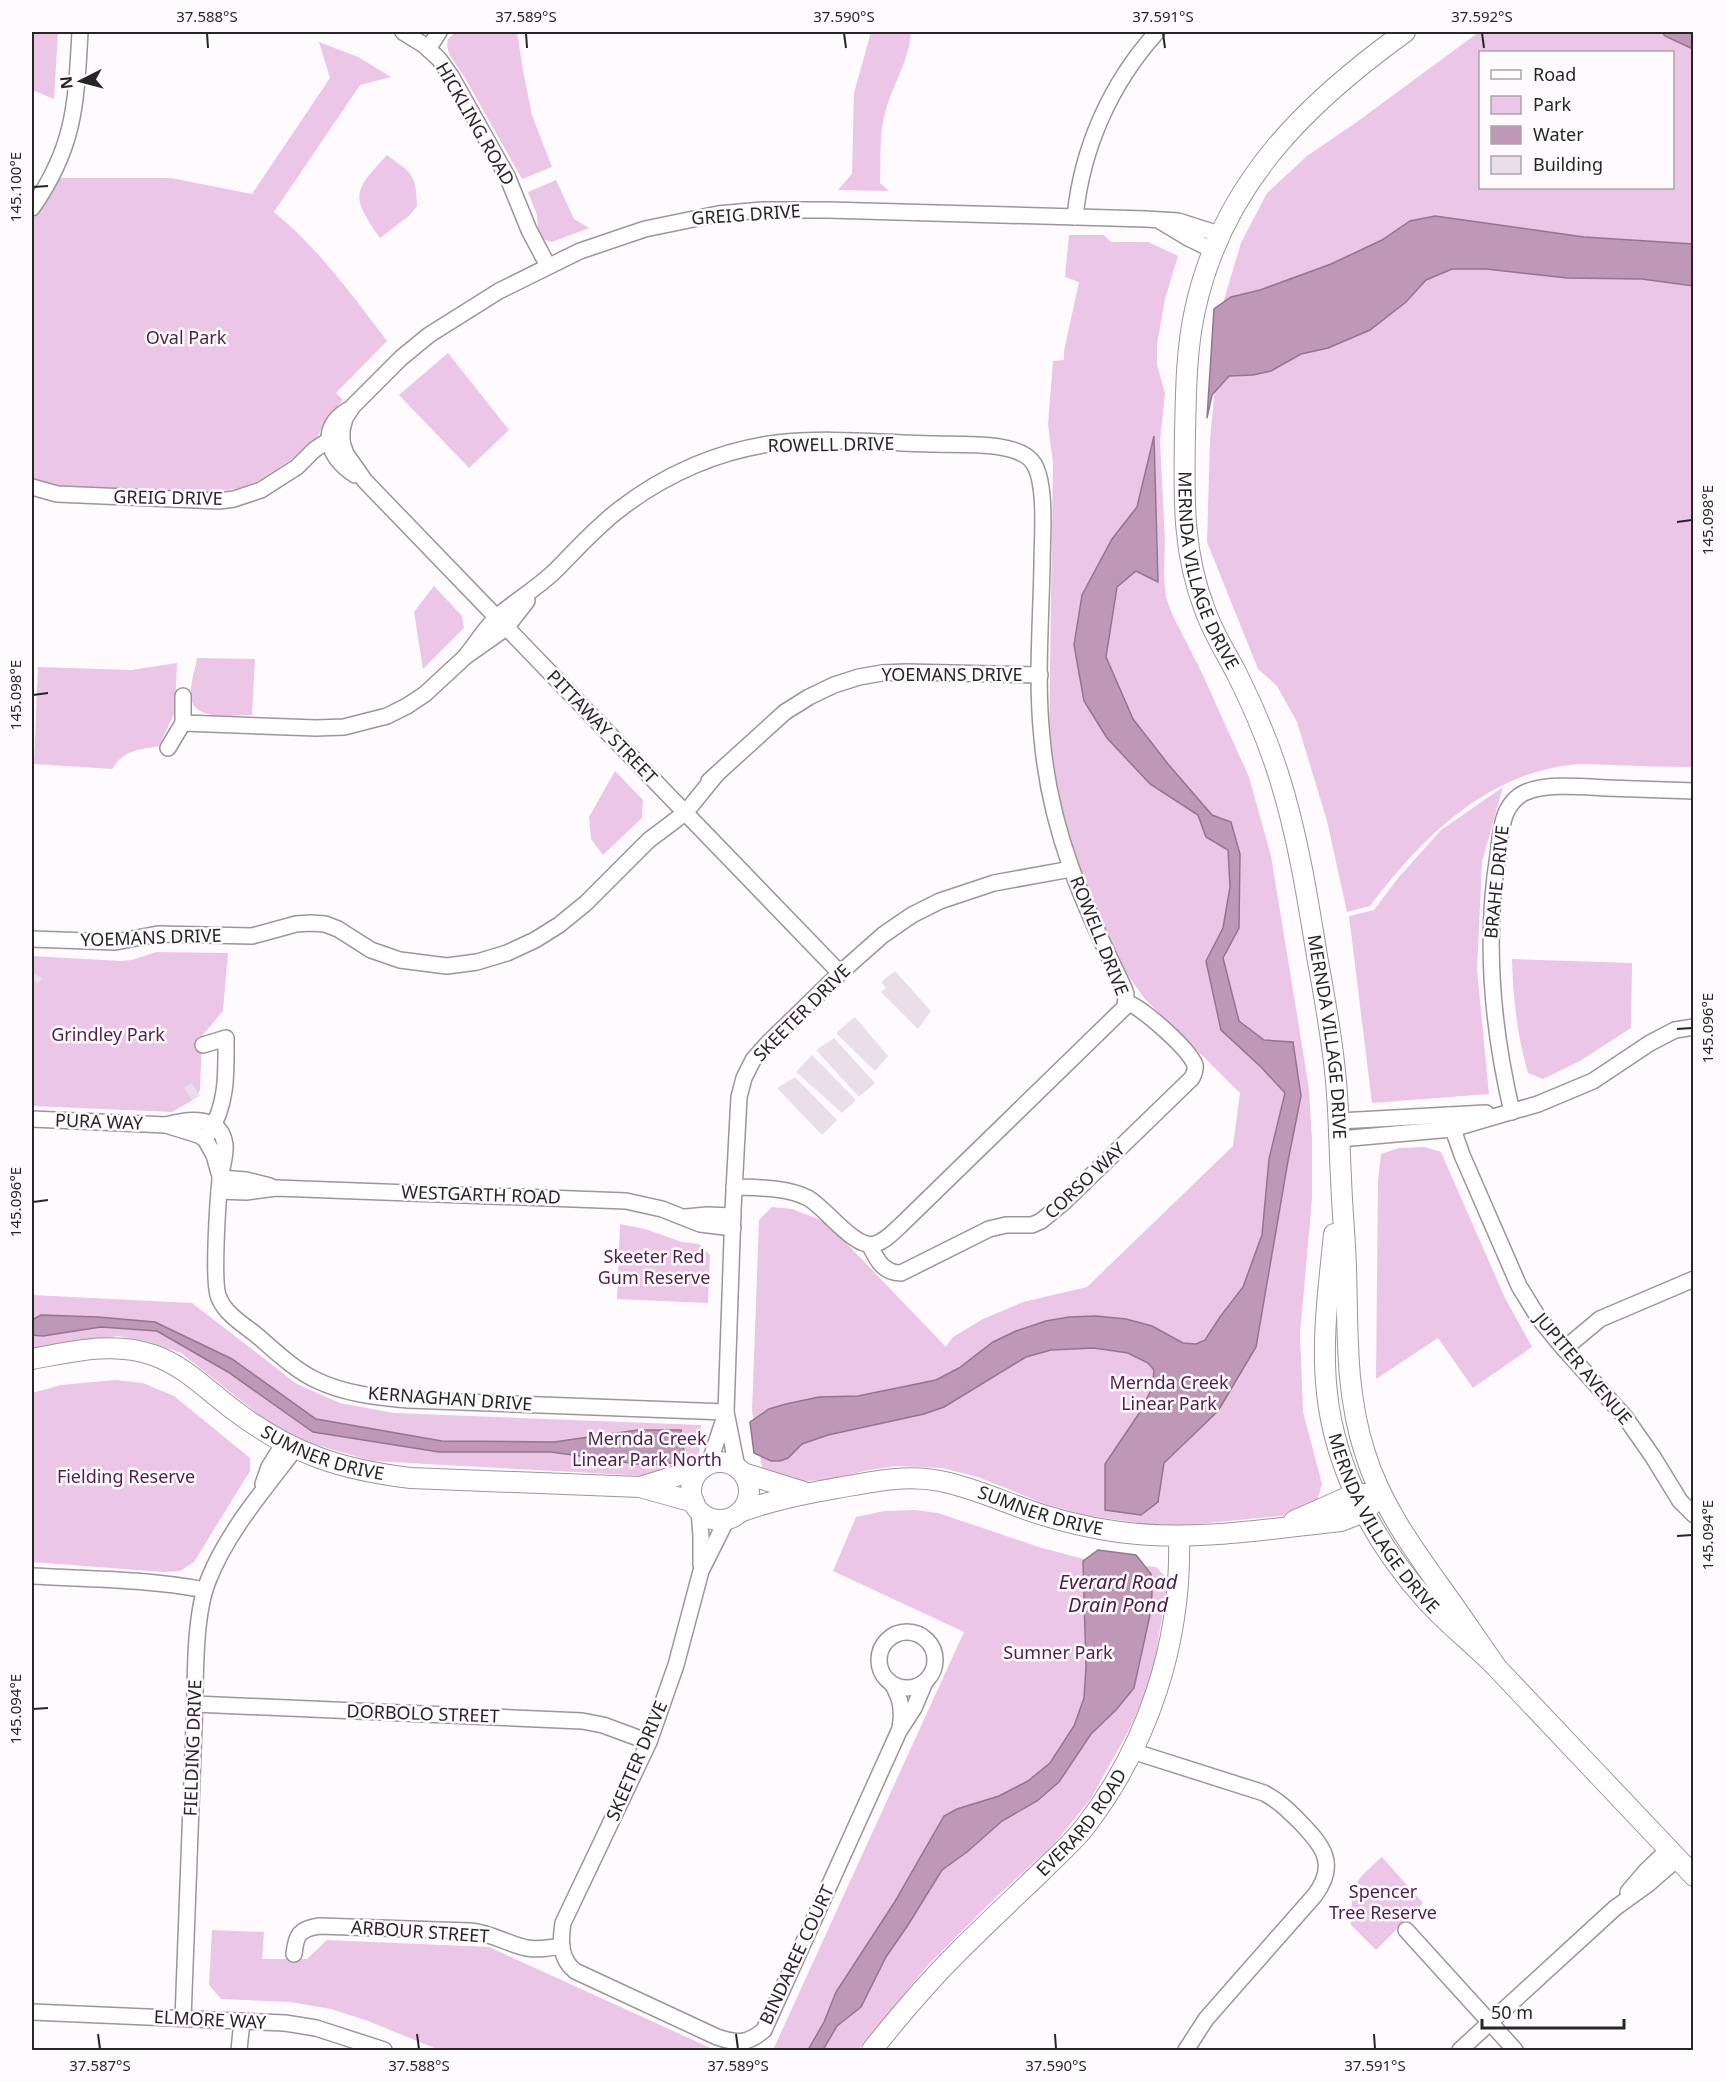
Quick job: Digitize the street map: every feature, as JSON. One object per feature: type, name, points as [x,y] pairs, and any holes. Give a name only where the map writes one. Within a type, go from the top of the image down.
[{"type":"street","points":[[32,208],[54,172],[71,128],[76,99],[80,32]]},
{"type":"street","name":"HICKLING ROAD","points":[[404,32],[424,40],[451,76],[507,176],[544,268]]},
{"type":"street","points":[[424,40],[439,32]]},
{"type":"street","points":[[1080,217],[1086,162],[1097,127],[1111,95],[1125,72],[1157,32]]},
{"type":"street","name":"MERNDA VILLAGE DRIVE","points":[[1405,32],[1339,85],[1290,130],[1268,155],[1229,213],[1216,242],[1195,309],[1185,377],[1185,512],[1188,550],[1205,612],[1257,718],[1287,800],[1302,867],[1335,1070],[1340,1130],[1349,1377],[1355,1418],[1365,1454],[1393,1517],[1412,1548],[1495,1665]]},
{"type":"street","name":"GREIG DRIVE","points":[[32,487],[57,494],[219,501],[234,499],[261,490],[297,467],[314,450],[335,445],[345,418],[353,406],[401,358],[429,335],[490,296],[544,268],[598,244],[645,229],[718,214],[762,210],[828,210],[1157,220],[1185,223],[1216,242]]},
{"type":"street","name":"ROWELL DRIVE","points":[[183,723],[344,727],[387,716],[407,706],[425,694],[465,657],[617,511],[641,493],[703,461],[737,450],[779,443],[818,441],[987,445],[1020,452],[1034,463],[1038,473],[1043,508],[1040,675],[1041,734],[1046,776],[1053,812],[1071,869],[1092,922],[1123,986],[1126,1002],[1125,1007],[901,1225],[885,1240],[870,1246]]},
{"type":"street","name":"PITTAWAY STREET","points":[[335,445],[346,454],[365,481],[840,973]]},
{"type":"street","name":"YOEMANS DRIVE","points":[[32,939],[115,942],[158,934],[252,936],[296,924],[311,923],[325,924],[338,929],[371,951],[400,960],[447,966],[477,962],[507,953],[560,925],[586,903],[716,775],[785,712],[809,697],[859,677],[894,672],[1040,675]]},
{"type":"street","points":[[168,748],[183,723],[183,696]]},
{"type":"street","name":"BRAHE DRIVE","points":[[1512,1112],[1502,1069],[1491,982],[1492,893],[1507,809],[1514,800],[1526,792],[1564,786],[1694,791]]},
{"type":"street","name":"SKEETER DRIVE","points":[[740,1470],[726,1412],[739,1105],[744,1078],[753,1060],[840,973],[883,936],[912,915],[940,901],[994,883],[1071,869]]},
{"type":"street","name":"CORSO WAY","points":[[870,1246],[882,1266],[894,1273],[901,1273],[989,1229],[1041,1221],[1064,1202],[1192,1078],[1196,1071],[1185,1051],[1146,1013],[1126,1002]]},
{"type":"street","points":[[1340,1130],[1450,1122],[1512,1112],[1562,1095],[1593,1081],[1650,1043],[1676,1030],[1694,1027]]},
{"type":"street","points":[[203,1045],[226,1038],[224,1095],[214,1125],[205,1139]]},
{"type":"street","name":"PURA WAY","points":[[32,1119],[166,1125],[205,1139]]},
{"type":"street","name":"PURA WAY","points":[[166,1125],[196,1119],[214,1125]]},
{"type":"street","name":"JUPITER AVENUE","points":[[1450,1122],[1519,1286],[1543,1325],[1625,1417],[1687,1510],[1694,1515]]},
{"type":"street","name":"KERNAGHAN DRIVE","points":[[214,1125],[221,1133],[225,1144],[220,1185],[216,1278],[219,1299],[236,1318],[292,1365],[315,1379],[340,1389],[371,1397],[726,1412]]},
{"type":"street","name":"KERNAGHAN DRIVE","points":[[205,1139],[214,1155],[220,1185]]},
{"type":"street","name":"MERNDA VILLAGE DRIVE","points":[[1341,1174],[1326,1312],[1327,1394],[1334,1429],[1355,1494],[1370,1524],[1394,1561],[1424,1598],[1451,1626],[1495,1665],[1694,1876]]},
{"type":"street","name":"WESTGARTH ROAD","points":[[220,1185],[246,1180],[276,1188],[626,1201],[662,1209],[683,1218],[707,1215],[733,1222]]},
{"type":"street","points":[[734,1187],[794,1192],[824,1209],[856,1241],[870,1246]]},
{"type":"street","points":[[1564,1349],[1600,1319],[1694,1279]]},
{"type":"street","name":"SUMNER DRIVE","points":[[32,1359],[100,1347],[124,1348],[153,1354],[184,1369],[236,1412],[290,1446],[343,1467],[387,1475],[640,1487],[697,1506]]},
{"type":"street","name":"SKEETER DRIVE","points":[[705,1466],[726,1412]]},
{"type":"street","name":"FIELDING DRIVE","points":[[183,2018],[200,1612],[205,1590],[219,1556],[290,1446]]},
{"type":"street","points":[[718,1462],[728,1463],[740,1470],[749,1489],[748,1497],[734,1515],[712,1518],[697,1506],[693,1484],[696,1475],[705,1466],[718,1462]]},
{"type":"street","name":"SUMNER DRIVE","points":[[640,1487],[705,1466]]},
{"type":"street","name":"SUMNER DRIVE","points":[[740,1470],[806,1492]]},
{"type":"street","name":"SUMNER DRIVE","points":[[734,1515],[806,1492],[900,1478],[922,1478],[986,1493],[1047,1516],[1092,1528],[1147,1535],[1179,1536],[1276,1528],[1341,1521],[1364,1512]]},
{"type":"street","points":[[1355,1494],[1381,1493]]},
{"type":"street","points":[[1364,1512],[1381,1493]]},
{"type":"street","name":"SUMNER DRIVE","points":[[1276,1528],[1355,1494]]},
{"type":"street","name":"SKEETER DRIVE","points":[[562,1946],[560,1938],[563,1923],[648,1742],[676,1665],[701,1570],[702,1536],[697,1506]]},
{"type":"street","name":"SKEETER DRIVE","points":[[701,1570],[734,1515]]},
{"type":"street","name":"EVERARD ROAD","points":[[872,2050],[928,1983],[1084,1829],[1102,1803],[1132,1751],[1155,1699],[1166,1663],[1178,1596],[1179,1536]]},
{"type":"street","points":[[32,1576],[134,1581],[205,1590]]},
{"type":"street","name":"BINDAREE COURT","points":[[562,1946],[564,1959],[575,1971],[717,2037],[743,2043],[755,2038],[764,2030],[900,1731],[935,1666],[933,1648],[921,1634],[912,1631],[903,1631],[887,1639],[879,1654],[881,1672],[893,1684],[903,1710],[900,1731]]},
{"type":"street","points":[[893,1684],[909,1688],[925,1682]]},
{"type":"street","name":"DORBOLO STREET","points":[[195,1704],[582,1721],[603,1725],[648,1742]]},
{"type":"street","points":[[1132,1751],[1264,1793],[1280,1801],[1320,1843],[1326,1862],[1326,1877],[1321,1887],[1206,2019],[1186,2050]]},
{"type":"street","points":[[1460,2050],[1615,1908],[1646,1871],[1672,1854]]},
{"type":"street","name":"ARBOUR STREET","points":[[294,1954],[298,1936],[302,1931],[319,1926],[471,1931],[494,1935],[527,1948],[542,1949],[562,1946]]},
{"type":"street","points":[[1406,1930],[1515,2050]]},
{"type":"street","name":"ELMORE WAY","points":[[32,2012],[275,2023],[316,2028],[384,2050]]},
{"type":"street","points":[[239,2050],[242,2021]]},
{"type":"green space","points":[[32,32],[58,32],[54,99],[32,90]]},
{"type":"green space","points":[[456,32],[517,32],[532,115],[552,167],[522,179],[449,54],[448,39]]},
{"type":"green space","points":[[871,32],[911,32],[907,54],[882,125],[880,183],[889,191],[838,190],[852,174],[854,93]]},
{"type":"green space","points":[[1479,32],[1693,32],[1693,767],[1575,764],[1539,771],[1510,782],[1456,814],[1410,858],[1370,906],[1347,912],[1327,821],[1297,722],[1277,686],[1258,669],[1207,542],[1210,440],[1223,303],[1241,243],[1267,193],[1307,156]]},
{"type":"green space","name":"Oval Park","points":[[319,42],[358,57],[391,77],[360,85],[274,212],[306,241],[387,341],[336,393],[343,400],[328,417],[315,441],[307,449],[260,480],[241,488],[207,493],[95,489],[59,487],[32,480],[32,220],[49,198],[60,178],[171,178],[252,194],[330,78]]},
{"type":"green space","points":[[387,155],[402,166],[414,180],[417,206],[410,215],[380,238],[364,212],[360,203],[360,195],[367,178]]},
{"type":"green space","points":[[556,180],[574,219],[589,228],[552,242],[542,239],[538,230],[537,215],[528,192]]},
{"type":"green space","name":"Mernda Creek Linear Park","points":[[1069,235],[1104,235],[1111,242],[1148,242],[1178,256],[1165,299],[1157,344],[1157,365],[1165,393],[1160,441],[1166,597],[1249,777],[1271,856],[1309,1089],[1312,1199],[1300,1334],[1303,1412],[1322,1484],[1317,1501],[1290,1515],[1167,1527],[1089,1516],[1045,1504],[978,1477],[942,1468],[897,1466],[825,1480],[782,1479],[763,1472],[752,1411],[759,1220],[772,1207],[792,1209],[826,1222],[946,1347],[953,1337],[983,1319],[1023,1302],[1087,1287],[1233,1146],[1240,1093],[1145,999],[1123,969],[1103,930],[1072,851],[1056,793],[1049,738],[1053,463],[1048,424],[1053,361],[1064,360],[1079,282],[1065,277]]},
{"type":"green space","points":[[448,353],[509,430],[469,468],[399,395]]},
{"type":"green space","points":[[434,586],[462,616],[464,628],[423,669],[414,612]]},
{"type":"green space","points":[[197,658],[255,659],[252,715],[225,716],[198,710],[191,696]]},
{"type":"green space","points":[[177,663],[175,712],[159,746],[127,754],[112,769],[34,764],[38,667],[131,670]]},
{"type":"green space","points":[[615,771],[643,800],[642,818],[603,855],[591,839],[589,817]]},
{"type":"green space","points":[[1503,787],[1482,862],[1477,970],[1489,1094],[1372,1103],[1349,916],[1374,910],[1398,878],[1441,830]]},
{"type":"green space","name":"Grindley Park","points":[[156,952],[228,953],[223,1011],[202,1036],[200,1090],[193,1100],[172,1112],[32,1106],[32,956],[121,961]]},
{"type":"green space","points":[[1512,959],[1632,963],[1631,1028],[1580,1061],[1543,1079],[1528,1073],[1516,1016]]},
{"type":"green space","points":[[1425,1147],[1441,1152],[1505,1298],[1532,1347],[1473,1388],[1438,1338],[1376,1379],[1378,1180],[1381,1154],[1399,1148]]},
{"type":"green space","name":"Skeeter Red Gum Reserve","points":[[620,1224],[645,1229],[682,1242],[699,1244],[710,1255],[708,1303],[617,1299]]},
{"type":"green space","name":"Mernda Creek Linear Park North","points":[[32,1295],[192,1303],[297,1384],[340,1403],[394,1413],[701,1425],[699,1456],[697,1460],[648,1476],[372,1461],[303,1441],[267,1421],[181,1353],[149,1342],[118,1336],[32,1350]]},
{"type":"green space","name":"Fielding Reserve","points":[[115,1380],[143,1383],[174,1396],[250,1458],[250,1471],[194,1562],[180,1571],[164,1572],[32,1562],[32,1393],[61,1385]]},
{"type":"green space","name":"Sumner Park","points":[[915,1510],[938,1513],[1042,1548],[1084,1559],[1156,1567],[1168,1579],[1154,1667],[1129,1730],[1090,1800],[1054,1844],[994,1899],[928,1965],[858,2050],[773,2050],[964,1632],[833,1571],[856,1517],[884,1511]]},
{"type":"green space","name":"Spencer Tree Reserve","points":[[1382,1857],[1423,1903],[1376,1950],[1351,1925],[1356,1886],[1364,1873]]},
{"type":"green space","points":[[212,1930],[264,1932],[262,1959],[307,1959],[327,1940],[489,1947],[715,2050],[439,2050],[368,2021],[331,2009],[290,2002],[221,1999],[209,1985]]},
{"type":"water","points":[[1662,32],[1693,32],[1693,49],[1665,36]]},
{"type":"water","points":[[1435,216],[1584,237],[1693,244],[1693,286],[1642,279],[1567,278],[1486,269],[1452,269],[1426,280],[1406,302],[1370,330],[1328,348],[1301,354],[1271,371],[1253,375],[1229,376],[1212,395],[1207,418],[1214,309],[1231,297],[1260,290],[1331,264],[1382,240],[1410,221]]},
{"type":"water","points":[[1154,436],[1158,582],[1136,571],[1117,587],[1106,657],[1133,719],[1212,815],[1231,822],[1240,854],[1239,928],[1223,958],[1239,1021],[1264,1040],[1293,1042],[1301,1096],[1256,1347],[1218,1411],[1164,1463],[1158,1502],[1141,1515],[1105,1510],[1105,1464],[1140,1412],[1152,1388],[1154,1370],[1148,1363],[1128,1353],[1094,1348],[1051,1350],[1026,1357],[944,1407],[924,1414],[828,1435],[802,1444],[788,1458],[771,1461],[754,1453],[750,1422],[769,1409],[819,1397],[858,1396],[936,1380],[959,1368],[993,1342],[1016,1331],[1046,1321],[1069,1317],[1096,1316],[1126,1319],[1152,1326],[1183,1343],[1196,1344],[1205,1340],[1243,1287],[1262,1235],[1269,1159],[1285,1093],[1221,1030],[1206,961],[1223,928],[1230,887],[1228,850],[1206,837],[1198,815],[1150,784],[1107,738],[1084,701],[1074,645],[1082,595],[1112,539],[1137,507]]},
{"type":"water","points":[[41,1315],[155,1322],[232,1359],[316,1419],[442,1441],[554,1442],[638,1430],[681,1430],[685,1460],[645,1465],[551,1452],[439,1452],[313,1432],[228,1372],[157,1331],[101,1327],[43,1336],[32,1335],[32,1320]]},
{"type":"water","name":"Everard Road Drain Pond","points":[[1098,1550],[1136,1555],[1151,1574],[1150,1615],[1134,1688],[1116,1710],[1091,1734],[1059,1782],[1037,1801],[1002,1821],[967,1852],[942,1870],[886,1957],[861,2007],[837,2026],[823,2050],[808,2050],[824,2022],[836,1992],[894,1903],[944,1816],[957,1809],[999,1796],[1028,1781],[1050,1763],[1074,1726],[1084,1698],[1086,1667],[1083,1561]]},
{"type":"building","points":[[895,971],[931,1011],[918,1029],[881,992],[886,988],[881,982]]},
{"type":"building","points":[[32,972],[42,978],[38,984],[32,979]]},
{"type":"building","points":[[855,1017],[888,1056],[875,1071],[836,1033]]},
{"type":"building","points":[[834,1038],[875,1083],[859,1097],[816,1050]]},
{"type":"building","points":[[812,1055],[856,1100],[842,1113],[796,1072]]},
{"type":"building","points":[[795,1077],[837,1120],[822,1135],[777,1088]]},
{"type":"building","points":[[192,1083],[200,1096],[192,1100],[184,1088]]}]
